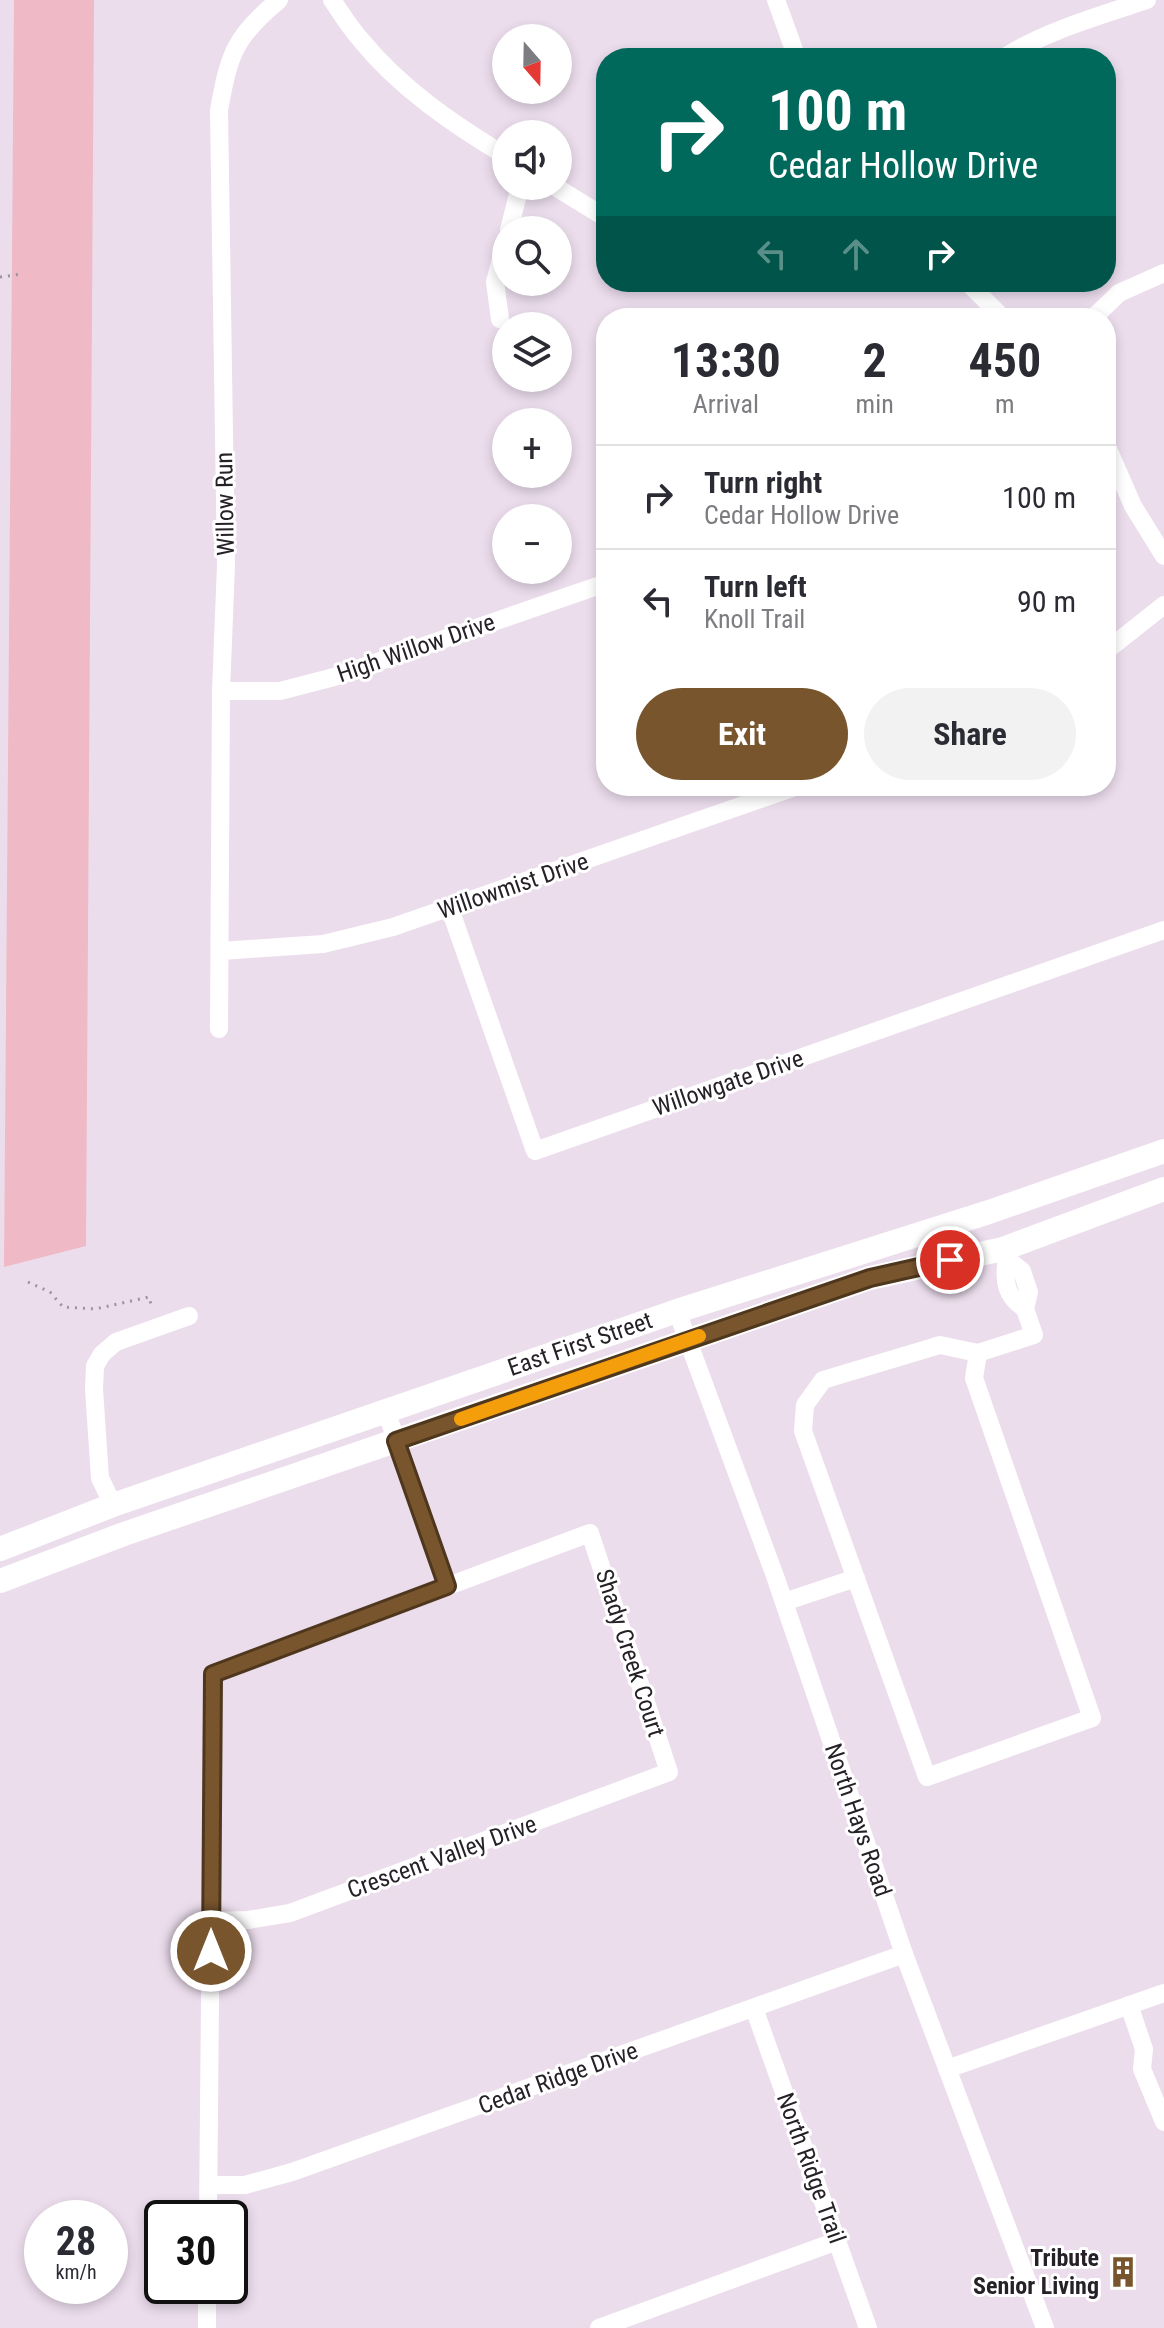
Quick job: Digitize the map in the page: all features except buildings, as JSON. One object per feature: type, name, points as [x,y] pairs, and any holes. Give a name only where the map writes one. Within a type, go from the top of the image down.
[{"type":"main road","name":"East First Street","points":[[0,1549],[113,1505],[677,1311],[989,1212],[1164,1151]]},
{"type":"main road","name":"East First Street","points":[[0,1581],[124,1534],[870,1278],[1005,1254],[1164,1189]]},
{"type":"main road","points":[[989,1212],[1005,1254]]},
{"type":"main road","points":[[113,1505],[124,1534]]},
{"type":"street","name":"Willow Run","points":[[219,1029],[221,691],[226,565],[219,110],[227,67],[241,36],[279,0]]},
{"type":"street","points":[[332,0],[361,41],[406,86],[466,132],[492,148]]},
{"type":"street","points":[[776,0],[793,48]]},
{"type":"street","points":[[1019,48],[1085,20],[1147,0]]},
{"type":"street","points":[[572,197],[596,212]]},
{"type":"street","points":[[1103,308],[1119,293],[1164,273]]},
{"type":"street","points":[[977,292],[993,308]]},
{"type":"street","points":[[1116,467],[1133,506],[1164,556]]},
{"type":"street","name":"High Willow Drive","points":[[221,691],[280,691],[334,677],[596,586]]},
{"type":"street","points":[[1116,643],[1164,605]]},
{"type":"street","name":"Willowmist Drive","points":[[221,951],[323,944],[393,927],[770,796]]},
{"type":"street","name":"Willowgate Drive","points":[[450,909],[535,1151],[1164,930]]},
{"type":"street","points":[[978,1353],[974,1378],[1092,1718],[927,1777],[803,1431],[805,1405],[823,1380],[940,1345],[978,1353],[1034,1335],[1025,1309],[1029,1292],[1022,1271],[1005,1254]]},
{"type":"street","name":"North Hays Road","points":[[677,1311],[784,1602],[904,1954],[1045,2328]]},
{"type":"street","points":[[113,1505],[100,1478],[95,1366],[102,1354],[116,1342],[189,1316]]},
{"type":"street","points":[[209,2200],[213,1674],[447,1586],[386,1411]]},
{"type":"street","name":"Shady Creek Court","points":[[447,1586],[590,1533],[669,1772]]},
{"type":"street","points":[[784,1602],[856,1578]]},
{"type":"street","name":"Crescent Valley Drive","points":[[211,1921],[248,1920],[290,1913],[669,1772]]},
{"type":"street","name":"Cedar Ridge Drive","points":[[209,2185],[245,2185],[292,2172],[904,1954]]},
{"type":"street","points":[[947,2069],[1163,1996]]},
{"type":"street","points":[[1129,2005],[1144,2049],[1142,2069],[1164,2122]]},
{"type":"street","name":"North Ridge Trail","points":[[754,2008],[868,2328]]},
{"type":"street","points":[[599,2328],[837,2241]]},
{"type":"street","points":[[207,2304],[207,2328]]},
{"type":"path","points":[[0,277],[22,274]]},
{"type":"path","points":[[28,1282],[50,1292],[63,1307],[80,1310],[149,1297],[157,1327]]},
{"type":"shaded area","points":[[14,0],[94,0],[86,1246],[4,1267]]},
{"type":"slow traffic","points":[[461,1419],[699,1336]]},
{"type":"place","name":"Tribute Senior Living","points":[[1123,2272]]},
{"type":"route","points":[[211,1951],[213,1674],[447,1586],[396,1441],[870,1278],[950,1260]]}]
